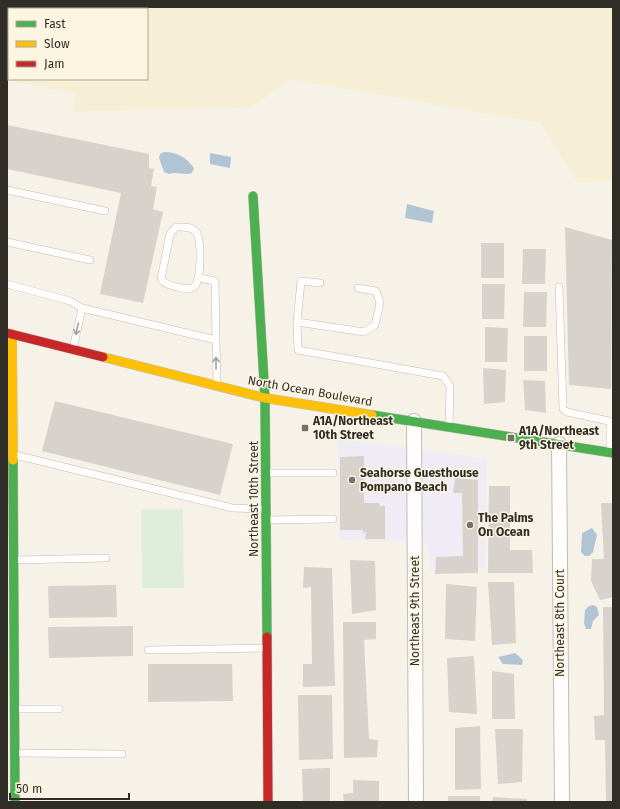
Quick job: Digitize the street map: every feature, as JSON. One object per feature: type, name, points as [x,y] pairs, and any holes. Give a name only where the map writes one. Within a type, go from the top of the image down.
[{"type":"street","name":"Northeast 10th Street","points":[[253,196],[265,398],[268,802]]},
{"type":"street","name":"North Ocean Boulevard","points":[[9,333],[265,398],[612,452]]},
{"type":"street","points":[[9,333],[11,449],[10,545],[13,560],[15,802]]},
{"type":"street","name":"Northeast 9th Street","points":[[414,421],[416,802]]},
{"type":"street","name":"Northeast 8th Court","points":[[559,444],[562,802]]},
{"type":"lane","points":[[7,190],[105,211]]},
{"type":"lane","points":[[176,227],[189,228],[198,236],[199,278],[195,286],[190,289],[167,284],[161,279],[170,234],[176,227]]},
{"type":"lane","points":[[7,242],[90,260]]},
{"type":"lane","points":[[199,278],[215,281],[217,386]]},
{"type":"lane","points":[[320,284],[301,281],[297,322],[298,350],[443,376],[450,386],[449,426]]},
{"type":"lane","points":[[7,284],[70,301],[82,308],[216,340]]},
{"type":"lane","points":[[559,287],[563,409],[567,412],[609,421],[611,429],[612,452]]},
{"type":"lane","points":[[297,322],[364,332],[375,325],[380,303],[376,291],[358,288]]},
{"type":"lane","points":[[72,349],[82,308]]},
{"type":"lane","points":[[11,449],[232,508],[266,509]]},
{"type":"lane","points":[[266,473],[333,473]]},
{"type":"lane","points":[[266,520],[333,519]]},
{"type":"lane","points":[[13,560],[106,558]]},
{"type":"lane","points":[[148,650],[267,648]]},
{"type":"lane","points":[[14,709],[59,709]]},
{"type":"lane","points":[[15,753],[122,754]]},
{"type":"shaded area","points":[[338,438],[487,459],[485,568],[430,570],[427,543],[339,539]]},
{"type":"green space","points":[[141,509],[183,509],[184,588],[142,588]]},
{"type":"sand","points":[[7,7],[613,7],[613,181],[578,183],[540,123],[291,79],[252,107],[72,112],[75,94],[7,80]]},
{"type":"water","points":[[164,152],[177,154],[188,161],[194,168],[192,173],[169,174],[164,172],[159,158],[160,154]]},
{"type":"water","points":[[210,153],[231,157],[230,168],[210,164]]},
{"type":"water","points":[[407,204],[434,211],[432,223],[405,218]]},
{"type":"water","points":[[592,528],[597,535],[593,552],[589,556],[585,556],[581,552],[582,533]]},
{"type":"water","points":[[593,605],[597,607],[599,615],[593,621],[591,629],[586,629],[584,623],[585,610],[589,606]]},
{"type":"water","points":[[515,653],[523,660],[522,665],[503,664],[498,657]]},
{"type":"building","points":[[7,125],[149,154],[149,168],[154,169],[151,186],[157,187],[153,209],[163,212],[143,303],[100,294],[121,193],[7,169]]},
{"type":"building","points":[[565,227],[612,240],[611,389],[569,385]]},
{"type":"building","points":[[481,243],[504,243],[504,278],[481,278]]},
{"type":"building","points":[[523,249],[546,249],[545,284],[522,284]]},
{"type":"building","points":[[482,284],[505,284],[504,319],[482,319]]},
{"type":"building","points":[[524,292],[547,292],[546,327],[523,327]]},
{"type":"building","points":[[485,327],[508,328],[507,362],[485,362]]},
{"type":"building","points":[[524,336],[547,336],[547,371],[524,371]]},
{"type":"building","points":[[483,368],[506,370],[505,402],[484,404]]},
{"type":"building","points":[[523,380],[545,381],[546,413],[525,410]]},
{"type":"building","points":[[55,401],[233,444],[220,495],[42,451]]},
{"type":"building","name":"Seahorse Guesthouse Pompano Beach","points":[[364,456],[364,503],[379,503],[380,506],[385,506],[385,539],[365,539],[366,532],[363,533],[363,530],[340,530],[340,457]]},
{"type":"building","name":"The Palms On Ocean","points":[[455,478],[478,480],[478,573],[435,574],[436,557],[463,556],[462,493],[453,493]]},
{"type":"building","points":[[489,486],[510,486],[510,550],[532,550],[533,573],[488,573]]},
{"type":"building","points":[[601,503],[613,503],[613,597],[600,600],[591,581],[592,559],[604,559]]},
{"type":"building","points":[[350,560],[375,561],[376,610],[352,614]]},
{"type":"building","points":[[304,567],[332,568],[335,686],[303,687],[303,664],[312,664],[311,587],[303,588]]},
{"type":"building","points":[[488,582],[514,582],[516,643],[492,645]]},
{"type":"building","points":[[446,584],[477,587],[475,641],[445,639]]},
{"type":"building","points":[[116,585],[117,617],[49,618],[48,586]]},
{"type":"building","points":[[603,607],[613,607],[613,802],[606,802],[605,740],[595,740],[594,716],[604,715]]},
{"type":"building","points":[[343,622],[376,622],[376,639],[364,640],[369,739],[378,740],[377,757],[344,758]]},
{"type":"building","points":[[133,626],[133,656],[49,658],[48,627]]},
{"type":"building","points":[[474,656],[477,714],[449,712],[447,658]]},
{"type":"building","points":[[148,664],[232,664],[233,701],[148,702]]},
{"type":"building","points":[[492,671],[514,674],[515,719],[492,719]]},
{"type":"building","points":[[298,695],[332,695],[333,759],[299,760]]},
{"type":"building","points":[[480,726],[481,789],[455,790],[455,728]]},
{"type":"building","points":[[495,729],[523,729],[522,782],[498,784]]},
{"type":"building","points":[[330,768],[330,802],[303,802],[302,769]]},
{"type":"building","points":[[353,780],[379,781],[379,802],[344,802],[343,794],[353,793]]},
{"type":"building","points":[[448,796],[480,796],[480,802],[448,802]]},
{"type":"building","points":[[493,797],[527,799],[527,802],[492,802]]},
{"type":"traffic: fast","points":[[253,196],[265,398],[267,637]]},
{"type":"traffic: fast","points":[[372,415],[613,453]]},
{"type":"traffic: fast","points":[[13,460],[15,802]]},
{"type":"traffic: slow","points":[[12,334],[13,460]]},
{"type":"traffic: slow","points":[[103,357],[265,398],[372,415]]},
{"type":"traffic: jam","points":[[7,333],[103,357]]},
{"type":"traffic: jam","points":[[267,637],[268,802]]},
{"type":"place","name":"A1A/Northeast 10th Street","points":[[305,428]]},
{"type":"place","name":"A1A/Northeast 9th Street","points":[[511,438]]},
{"type":"place","name":"Seahorse Guesthouse Pompano Beach","points":[[352,480]]},
{"type":"place","name":"The Palms On Ocean","points":[[470,525]]}]
